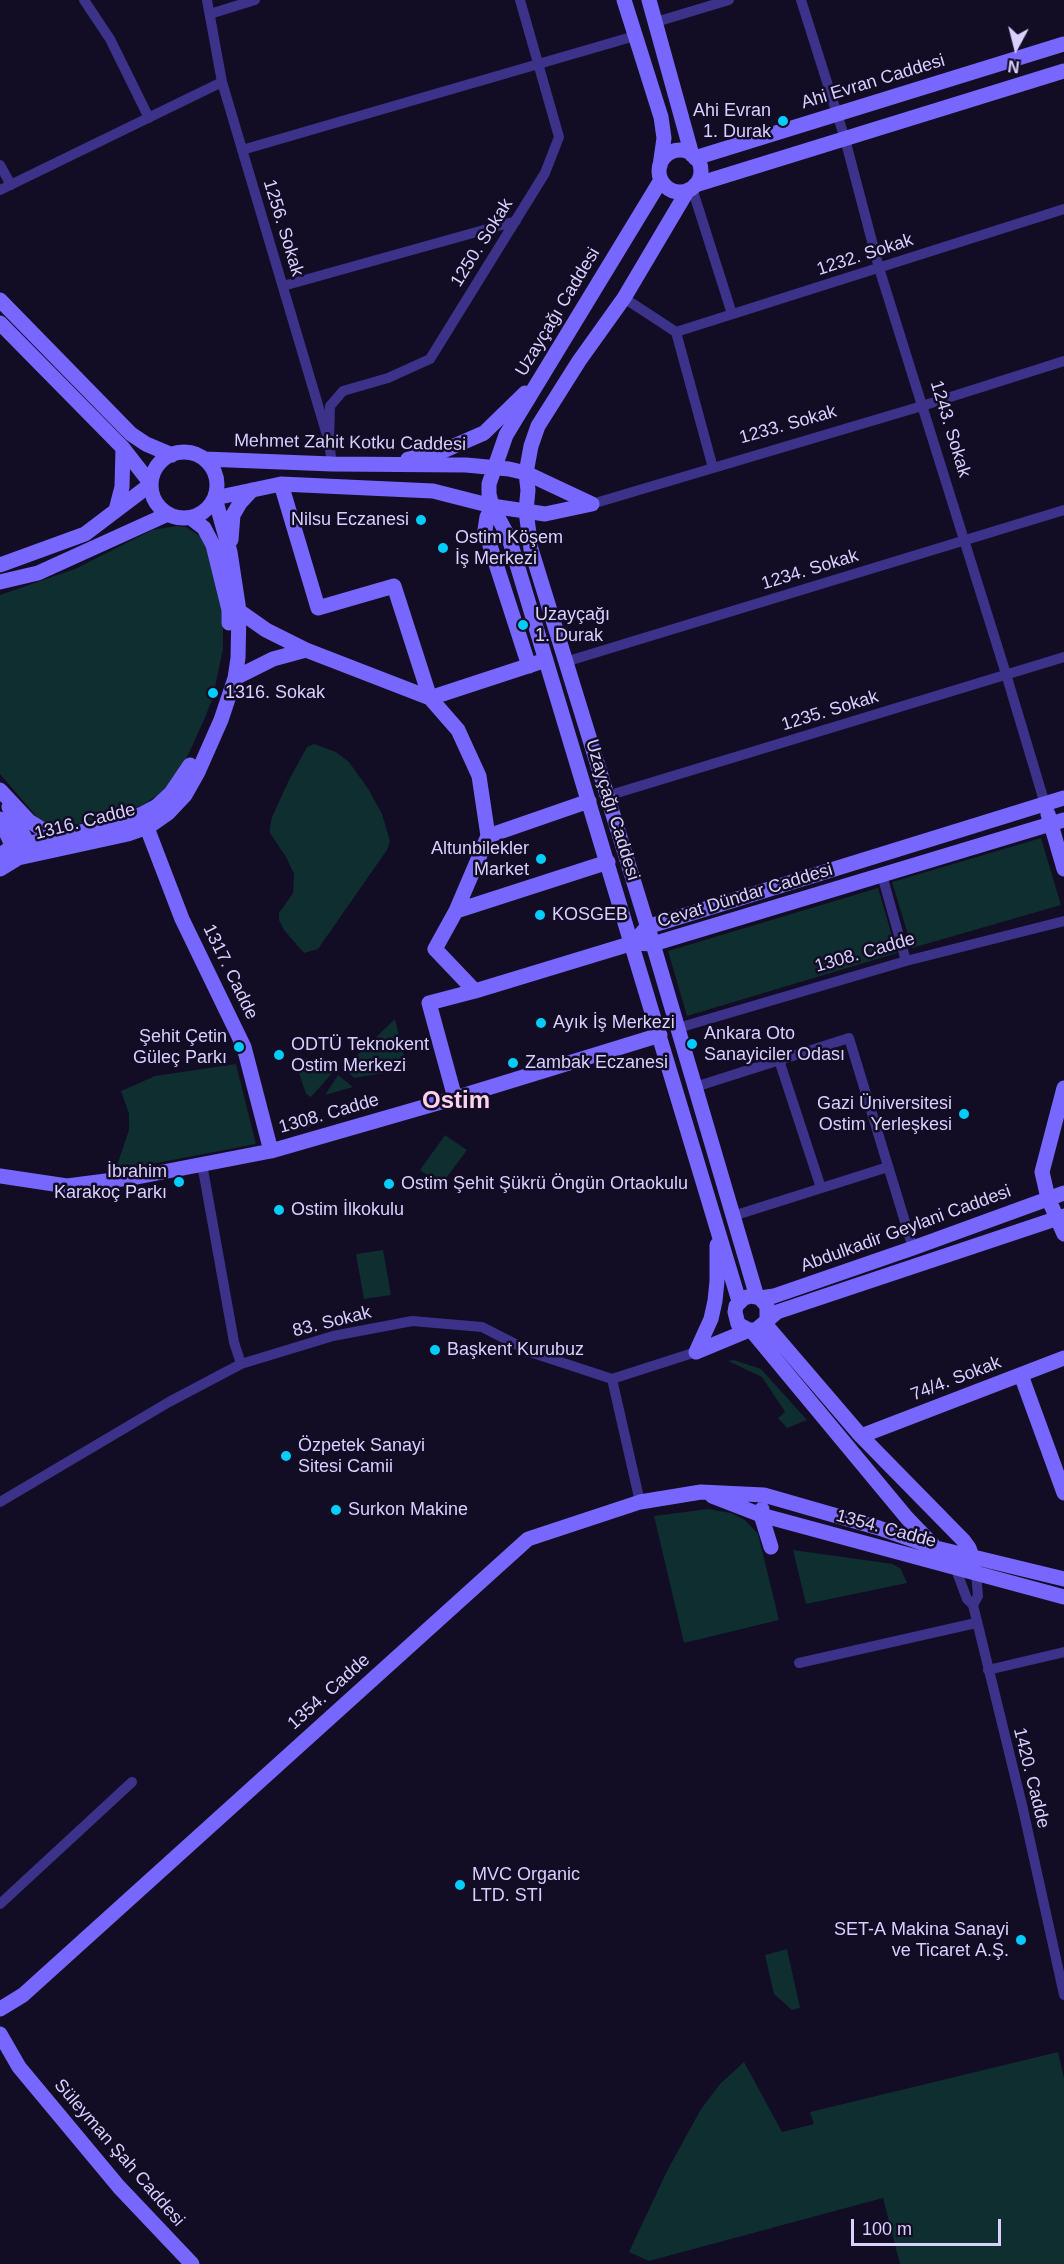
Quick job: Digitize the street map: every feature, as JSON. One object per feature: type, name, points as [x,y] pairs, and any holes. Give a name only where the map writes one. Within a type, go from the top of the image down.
[{"type":"main road","name":"Uzayçağı Caddesi","points":[[624,0],[661,117],[664,138],[660,173],[506,435],[489,484],[492,506],[509,538],[633,943],[717,1225],[738,1304]]},
{"type":"main road","points":[[592,504],[526,473],[531,446],[538,426],[579,361],[624,298],[700,173],[700,166],[693,156],[649,0]]},
{"type":"main road","name":"Ahi Evran Caddesi","points":[[693,156],[1064,44]]},
{"type":"main road","points":[[693,156],[680,151],[673,152],[662,160],[660,173],[670,190],[677,192],[692,188],[1064,71]]},
{"type":"main road","points":[[0,300],[131,434],[146,444],[172,455]]},
{"type":"main road","points":[[0,323],[123,448],[151,484],[156,502],[168,514],[184,519],[206,511],[217,491],[216,477],[210,464],[204,459],[189,453],[172,455],[157,466],[151,484],[85,534],[0,565]]},
{"type":"main road","points":[[382,465],[446,450],[484,433],[540,379]]},
{"type":"main road","points":[[116,510],[122,487],[123,448]]},
{"type":"main road","name":"Mehmet Zahit Kotku Caddesi","points":[[204,459],[495,467],[526,473]]},
{"type":"main road","name":"Uzayçağı Caddesi","points":[[526,473],[528,490],[526,511],[531,549],[759,1298]]},
{"type":"main road","points":[[215,498],[281,484],[433,491],[492,506],[545,514],[592,504]]},
{"type":"main road","points":[[281,484],[318,609],[394,586],[430,698],[458,730],[479,776],[488,836],[456,911],[435,949],[475,991]]},
{"type":"main road","points":[[230,552],[233,516],[240,503],[252,490]]},
{"type":"main road","name":"1316. Cadde","points":[[0,870],[18,852],[56,838],[121,823],[145,820],[168,813],[185,795],[221,720],[235,678],[238,658],[240,611],[230,552],[215,498]]},
{"type":"main road","name":"Uzayçağı Caddesi","points":[[492,506],[485,530],[529,666]]},
{"type":"main road","points":[[0,582],[38,573],[168,514]]},
{"type":"main road","name":"1316. Cadde","points":[[18,852],[128,834],[171,794],[185,776],[211,723],[224,684],[230,654],[229,610],[213,545],[204,528],[191,518]]},
{"type":"main road","points":[[240,611],[267,630],[306,650],[430,698],[546,660]]},
{"type":"main road","points":[[235,678],[273,659],[306,650]]},
{"type":"main road","points":[[0,790],[29,821],[56,838]]},
{"type":"main road","points":[[0,790],[18,852]]},
{"type":"main road","name":"Cevat Dündar Caddesi","points":[[633,943],[647,927],[1064,798]]},
{"type":"main road","points":[[488,836],[589,801]]},
{"type":"main road","name":"1243. Sokak","points":[[1045,804],[1057,822],[1064,869]]},
{"type":"main road","points":[[0,819],[18,852]]},
{"type":"main road","name":"1317. Cadde","points":[[145,820],[182,919],[244,1047],[271,1151]]},
{"type":"main road","name":"Cevat Dündar Caddesi","points":[[633,943],[653,944],[1057,822]]},
{"type":"main road","points":[[456,911],[608,862]]},
{"type":"main road","points":[[455,1098],[429,1003],[633,943]]},
{"type":"main road","name":"1308. Cadde","points":[[0,1176],[67,1186],[137,1177],[271,1151],[660,1035]]},
{"type":"main road","points":[[1064,1088],[1042,1172],[1048,1198],[1061,1217],[1064,1234]]},
{"type":"main road","name":"Abdulkadir Geylani Caddesi","points":[[759,1298],[774,1296],[1064,1193]]},
{"type":"main road","name":"Abdulkadir Geylani Caddesi","points":[[696,1352],[758,1326],[777,1312],[1061,1217]]},
{"type":"main road","points":[[696,1352],[711,1319],[715,1301],[717,1225]]},
{"type":"main road","points":[[696,1352],[738,1304],[751,1296],[759,1298],[767,1306],[758,1326]]},
{"type":"main road","points":[[738,1304],[735,1318],[738,1324],[758,1326],[964,1541],[972,1555],[976,1573]]},
{"type":"main road","points":[[758,1326],[893,1501],[955,1567]]},
{"type":"main road","name":"74/4. Sokak","points":[[861,1436],[1064,1358]]},
{"type":"main road","points":[[1021,1375],[1064,1493]]},
{"type":"main road","name":"1354. Cadde","points":[[701,1492],[761,1515],[1064,1597]]},
{"type":"main road","name":"1354. Cadde","points":[[0,2009],[22,1995],[528,1539],[640,1502],[701,1492],[764,1494],[879,1528],[936,1548],[1064,1579]]},
{"type":"main road","points":[[764,1494],[761,1515],[771,1547],[782,1521],[785,1500]]},
{"type":"main road","points":[[879,1528],[889,1520],[893,1501]]},
{"type":"main road","name":"1354. Cadde","points":[[0,2027],[22,1995]]},
{"type":"main road","points":[[0,2034],[19,2067]]},
{"type":"main road","points":[[0,2054],[19,2067]]},
{"type":"main road","name":"Süleyman Şah Caddesi","points":[[19,2067],[119,2187],[192,2264]]},
{"type":"street","points":[[84,0],[110,39],[149,118]]},
{"type":"street","name":"1256. Sokak","points":[[207,0],[222,82],[329,441],[332,464]]},
{"type":"street","points":[[210,15],[255,0]]},
{"type":"street","name":"1250. Sokak","points":[[329,441],[330,406],[343,391],[388,378],[430,359],[545,173],[559,137],[520,0]]},
{"type":"street","points":[[656,22],[729,0]]},
{"type":"street","name":"1243. Sokak","points":[[801,0],[845,139],[879,268],[1045,804]]},
{"type":"street","points":[[242,150],[635,36]]},
{"type":"street","points":[[0,190],[222,82]]},
{"type":"street","points":[[0,165],[11,185]]},
{"type":"street","points":[[692,188],[732,314]]},
{"type":"street","name":"1232. Sokak","points":[[676,332],[1064,209]]},
{"type":"street","points":[[283,286],[516,221]]},
{"type":"street","points":[[624,298],[676,332],[713,468]]},
{"type":"street","name":"1233. Sokak","points":[[592,504],[922,406],[1064,361]]},
{"type":"street","name":"1234. Sokak","points":[[565,662],[1064,510]]},
{"type":"street","name":"1235. Sokak","points":[[607,796],[1064,657]]},
{"type":"street","points":[[882,875],[906,961]]},
{"type":"street","name":"1308. Cadde","points":[[678,1028],[906,961],[1064,921]]},
{"type":"street","points":[[695,1087],[849,1038],[913,1248]]},
{"type":"street","points":[[778,1060],[821,1188]]},
{"type":"street","points":[[202,1164],[234,1342],[241,1364]]},
{"type":"street","points":[[733,1216],[888,1167]]},
{"type":"street","name":"83. Sokak","points":[[0,1502],[169,1402],[241,1364],[333,1336],[412,1321],[482,1327],[533,1353],[612,1379]]},
{"type":"street","points":[[640,1502],[612,1379],[696,1352]]},
{"type":"street","name":"1420. Cadde","points":[[955,1567],[967,1599],[973,1605],[1023,1809],[1064,1995]]},
{"type":"street","name":"1420. Cadde","points":[[973,1605],[978,1596],[976,1573]]},
{"type":"street","points":[[799,1663],[976,1623]]},
{"type":"street","points":[[988,1671],[1064,1652]]},
{"type":"street","points":[[0,1904],[132,1782]]},
{"type":"green space","points":[[186,527],[201,537],[223,604],[223,649],[215,687],[212,687],[208,698],[212,700],[189,753],[162,792],[141,806],[79,824],[58,827],[42,823],[0,774],[0,595],[75,569],[152,530]]},
{"type":"green space","points":[[314,744],[336,752],[349,762],[369,790],[382,814],[390,841],[387,850],[318,949],[304,953],[284,930],[279,920],[279,913],[293,893],[294,874],[270,833],[270,827],[272,817],[289,780],[307,747]]},
{"type":"green space","points":[[1041,838],[1061,905],[912,948],[892,882]]},
{"type":"green space","points":[[878,888],[897,953],[687,1016],[668,951]]},
{"type":"green space","points":[[395,1019],[407,1069],[354,1078],[344,1068]]},
{"type":"green space","points":[[306,1058],[335,1070],[311,1097],[306,1094],[299,1073]]},
{"type":"green space","points":[[236,1064],[256,1144],[115,1171],[129,1130],[129,1114],[121,1091],[155,1076]]},
{"type":"green space","points":[[338,1075],[353,1087],[325,1095]]},
{"type":"green space","points":[[445,1135],[467,1150],[441,1185],[420,1170]]},
{"type":"green space","points":[[383,1250],[391,1295],[364,1299],[356,1254]]},
{"type":"green space","points":[[734,1360],[761,1369],[807,1420],[787,1428],[778,1418],[785,1412],[762,1377],[728,1361]]},
{"type":"green space","points":[[708,1509],[731,1513],[745,1520],[758,1534],[779,1620],[684,1643],[654,1516]]},
{"type":"green space","points":[[793,1550],[893,1564],[901,1569],[907,1583],[806,1604]]},
{"type":"green space","points":[[787,1949],[800,2008],[792,2010],[774,1994],[765,1955]]},
{"type":"green space","points":[[1058,2052],[1064,2078],[1064,2264],[900,2264],[883,2198],[649,2261],[629,2252],[667,2171],[701,2109],[720,2084],[744,2062],[782,2132],[814,2124],[810,2112]]},
{"type":"place","name":"Ahi Evran 1. Durak","points":[[783,121]]},
{"type":"place","name":"Nilsu Eczanesi","points":[[421,520]]},
{"type":"place","name":"Ostim Köşem İş Merkezi","points":[[443,548]]},
{"type":"place","name":"Uzayçağı 1. Durak","points":[[523,625]]},
{"type":"place","name":"1316. Sokak","points":[[213,693]]},
{"type":"place","name":"Altunbilekler Market","points":[[541,859]]},
{"type":"place","name":"KOSGEB","points":[[540,915]]},
{"type":"place","name":"Ayık İş Merkezi","points":[[541,1023]]},
{"type":"place","name":"Ankara Oto Sanayiciler Odası","points":[[692,1044]]},
{"type":"place","name":"Şehit Çetin Güleç Parkı","points":[[239,1047]]},
{"type":"place","name":"ODTÜ Teknokent Ostim Merkezi","points":[[279,1055]]},
{"type":"place","name":"Zambak Eczanesi","points":[[513,1063]]},
{"type":"place","name":"Gazi Üniversitesi Ostim Yerleşkesi","points":[[964,1114]]},
{"type":"place","name":"İbrahim Karakoç Parkı","points":[[179,1182]]},
{"type":"place","name":"Ostim Şehit Şükrü Öngün Ortaokulu","points":[[389,1184]]},
{"type":"place","name":"Ostim İlkokulu","points":[[279,1210]]},
{"type":"place","name":"Başkent Kurubuz","points":[[435,1350]]},
{"type":"place","name":"Özpetek Sanayi Sitesi Camii","points":[[286,1456]]},
{"type":"place","name":"Surkon Makine","points":[[336,1510]]},
{"type":"place","name":"MVC Organic LTD. STI","points":[[460,1885]]},
{"type":"place","name":"SET-A Makina Sanayi ve Ticaret A.Ş.","points":[[1021,1940]]},
{"type":"district","name":"Ostim","points":[[456,1101]]}]
